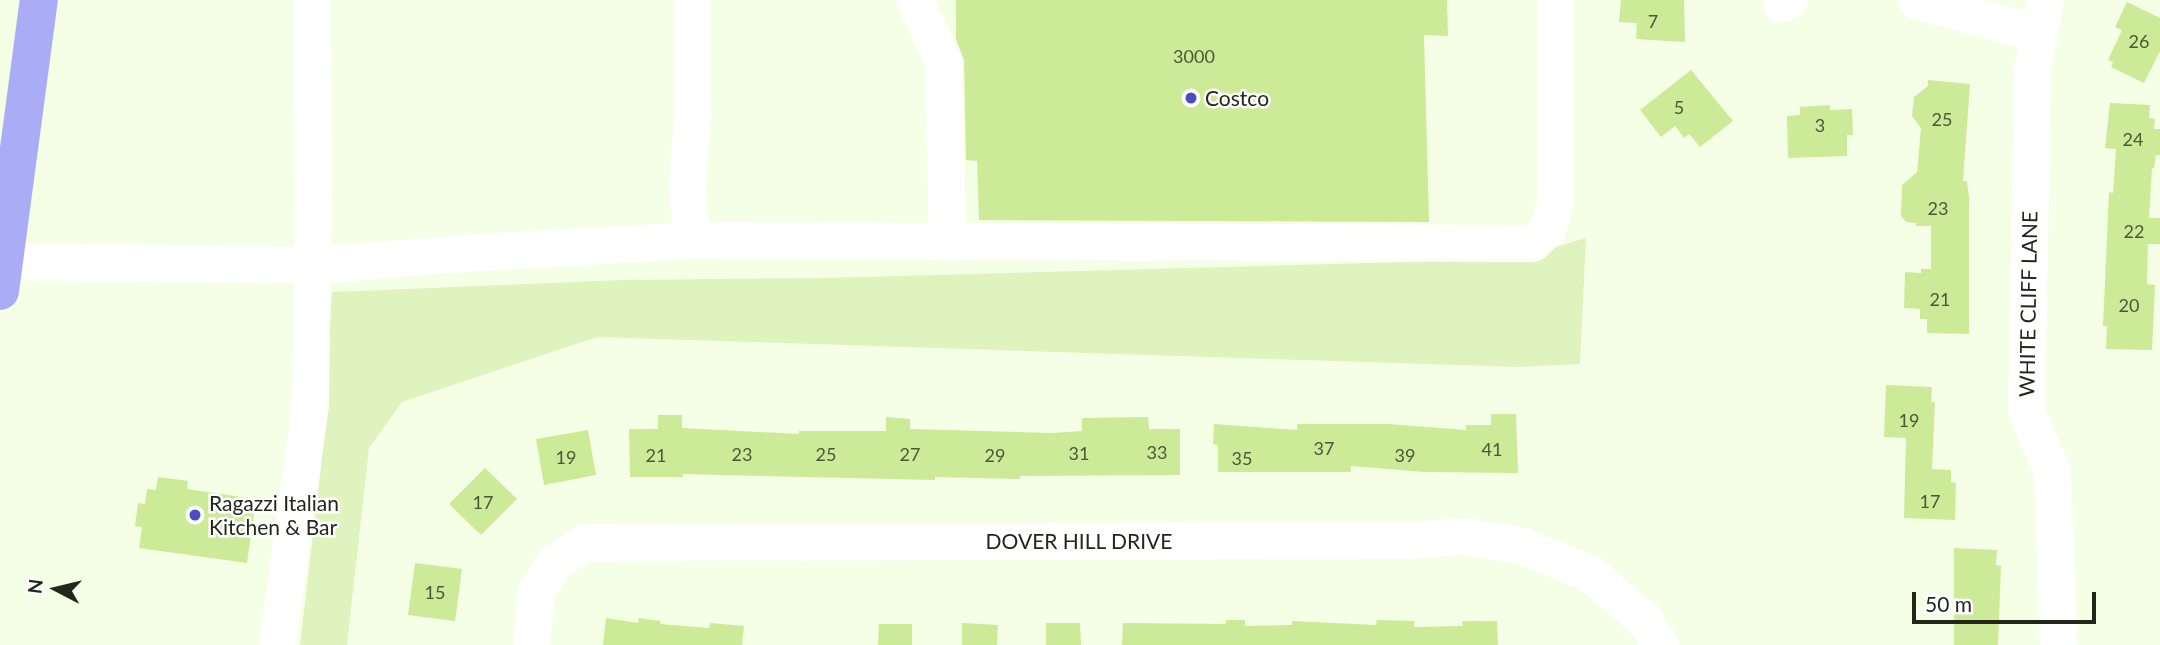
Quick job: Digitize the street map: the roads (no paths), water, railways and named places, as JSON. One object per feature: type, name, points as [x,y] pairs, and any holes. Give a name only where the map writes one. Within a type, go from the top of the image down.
[{"type":"main road","points":[[1,271],[39,0]]},
{"type":"street","points":[[277,645],[310,404],[313,265],[311,0]]},
{"type":"street","points":[[692,0],[692,113],[687,188],[692,240]]},
{"type":"street","points":[[914,0],[943,60],[947,242]]},
{"type":"street","points":[[1,271],[313,265],[692,240],[1532,243],[1547,229],[1555,204],[1555,0]]},
{"type":"street","points":[[1915,0],[2041,16]]},
{"type":"street","name":"WHITE CLIFF LANE","points":[[2041,16],[2032,70],[2026,410],[2052,472],[2058,645]]},
{"type":"street","name":"DOVER HILL DRIVE","points":[[531,645],[536,591],[555,561],[585,542],[1408,540],[1465,536],[1524,546],[1591,573],[1645,621],[1660,645]]},
{"type":"place","name":"Costco","points":[[1191,98]]},
{"type":"place","name":"Ragazzi Italian Kitchen & Bar","points":[[195,515]]}]
